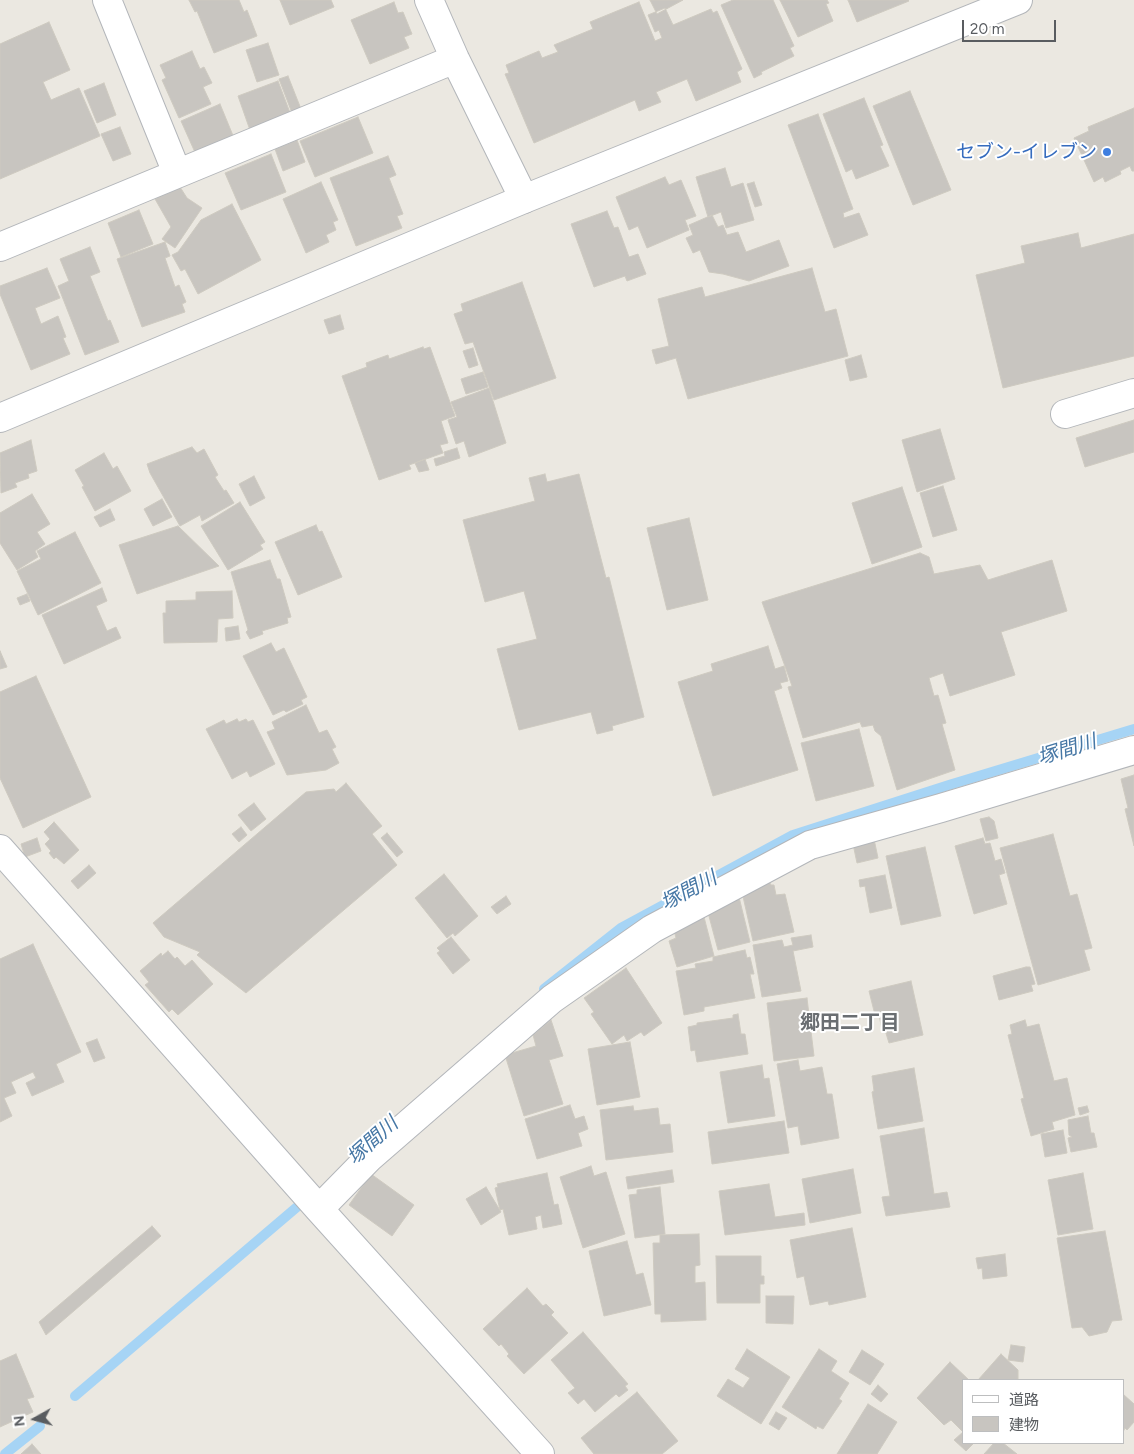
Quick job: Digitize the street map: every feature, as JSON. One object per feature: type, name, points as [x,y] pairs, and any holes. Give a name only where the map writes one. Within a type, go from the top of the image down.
[{"type":"street","points":[[107,0],[177,173]]},
{"type":"street","points":[[429,0],[455,59],[524,199]]},
{"type":"street","points":[[0,418],[524,199],[1018,0]]},
{"type":"street","points":[[0,247],[455,59]]},
{"type":"street","points":[[1065,414],[1134,392]]},
{"type":"street","points":[[319,1210],[369,1158],[552,999],[652,929],[810,845],[1134,750]]},
{"type":"street","points":[[0,849],[319,1210],[540,1454]]},
{"type":"building","points":[[189,0],[239,0],[244,12],[247,10],[257,36],[214,53],[197,11],[195,12]]},
{"type":"building","points":[[280,0],[331,0],[334,7],[290,25]]},
{"type":"building","points":[[650,0],[683,0],[657,14]]},
{"type":"building","points":[[733,0],[773,0],[794,46],[790,48],[794,56],[761,72],[762,74],[754,78],[721,5]]},
{"type":"building","points":[[780,0],[827,0],[829,3],[826,4],[833,21],[798,37]]},
{"type":"building","points":[[848,0],[908,0],[909,1],[857,22]]},
{"type":"building","points":[[394,2],[398,13],[403,12],[412,34],[404,37],[409,48],[370,64],[351,20]]},
{"type":"building","points":[[639,2],[655,41],[662,38],[659,30],[655,32],[648,15],[665,8],[673,25],[711,9],[713,13],[717,11],[742,69],[737,72],[741,82],[696,101],[687,79],[656,92],[661,102],[639,111],[635,100],[534,143],[505,74],[509,73],[506,65],[539,51],[542,58],[558,52],[554,45],[593,29],[590,22]]},
{"type":"building","points":[[49,22],[70,70],[43,82],[51,100],[79,88],[100,136],[0,179],[0,44]]},
{"type":"building","points":[[268,43],[279,75],[257,82],[246,50]]},
{"type":"building","points":[[192,51],[200,69],[204,67],[212,83],[203,87],[211,104],[179,118],[162,80],[166,78],[160,65]]},
{"type":"building","points":[[288,76],[301,109],[292,113],[279,79]]},
{"type":"building","points":[[278,81],[292,118],[251,133],[238,96]]},
{"type":"building","points":[[104,83],[116,115],[97,123],[84,91]]},
{"type":"building","points":[[910,91],[951,190],[913,205],[873,106]]},
{"type":"building","points":[[864,98],[883,145],[880,146],[889,166],[856,179],[852,169],[846,172],[823,114]]},
{"type":"building","points":[[220,104],[234,138],[198,159],[181,121]]},
{"type":"building","name":"セブン-イレブン","points":[[1134,108],[1134,171],[1132,171],[1130,166],[1120,171],[1121,174],[1105,182],[1103,177],[1094,182],[1074,138],[1089,131],[1088,127]]},
{"type":"building","points":[[818,114],[853,209],[843,213],[844,218],[859,213],[868,235],[834,248],[788,125]]},
{"type":"building","points":[[358,117],[373,153],[315,177],[300,141]]},
{"type":"building","points":[[120,127],[131,154],[113,161],[101,134]]},
{"type":"building","points":[[297,140],[305,162],[283,171],[275,149]]},
{"type":"building","points":[[271,154],[286,192],[241,210],[225,173]]},
{"type":"building","points":[[388,156],[396,175],[389,178],[403,214],[397,216],[402,228],[356,246],[330,178]]},
{"type":"building","points":[[725,168],[731,187],[743,183],[754,220],[726,228],[721,212],[708,217],[696,177]]},
{"type":"building","points":[[665,177],[669,185],[681,180],[696,216],[685,220],[689,230],[647,248],[638,226],[629,230],[616,197]]},
{"type":"building","points":[[321,182],[338,220],[333,222],[336,230],[326,235],[329,242],[306,253],[283,199]]},
{"type":"building","points":[[754,182],[762,205],[755,207],[747,184]]},
{"type":"building","points":[[180,187],[187,198],[202,208],[175,248],[162,239],[171,227],[155,199]]},
{"type":"building","points":[[232,204],[261,260],[198,294],[185,269],[181,271],[172,255],[178,252],[201,220]]},
{"type":"building","points":[[139,210],[153,244],[121,257],[108,223]]},
{"type":"building","points":[[607,211],[614,228],[618,227],[629,257],[638,254],[646,274],[627,281],[625,276],[594,287],[571,224]]},
{"type":"building","points":[[712,215],[718,227],[723,225],[727,235],[738,232],[746,252],[779,240],[789,266],[749,281],[709,272],[700,250],[693,253],[686,238],[693,235],[689,225]]},
{"type":"building","points":[[1078,233],[1081,248],[1134,234],[1134,356],[1003,388],[976,275],[1025,263],[1021,246]]},
{"type":"building","points":[[165,242],[170,256],[165,258],[175,287],[179,285],[186,302],[182,304],[185,312],[142,327],[117,259]]},
{"type":"building","points":[[90,247],[100,272],[90,276],[108,321],[110,320],[119,342],[85,355],[58,286],[69,281],[60,259]]},
{"type":"building","points":[[47,268],[60,298],[35,308],[41,324],[58,316],[66,337],[63,338],[70,354],[31,370],[0,294],[0,286]]},
{"type":"building","points":[[812,268],[825,312],[836,309],[848,356],[688,399],[676,358],[656,364],[652,350],[669,346],[658,299],[702,287],[705,297]]},
{"type":"building","points":[[522,282],[556,378],[494,400],[473,342],[465,344],[454,314],[463,311],[461,304]]},
{"type":"building","points":[[340,315],[344,329],[329,334],[324,320]]},
{"type":"building","points":[[423,347],[424,349],[430,347],[455,416],[441,421],[448,443],[440,445],[443,453],[409,465],[411,469],[379,480],[342,376],[367,367],[366,363],[388,355],[389,359]]},
{"type":"building","points":[[473,348],[478,365],[469,368],[463,351]]},
{"type":"building","points":[[861,355],[867,377],[850,381],[845,360]]},
{"type":"building","points":[[483,372],[488,387],[466,394],[461,379]]},
{"type":"building","points":[[489,388],[506,443],[469,457],[464,441],[456,444],[448,420],[457,417],[451,402]]},
{"type":"building","points":[[1134,420],[1134,452],[1085,467],[1076,438]]},
{"type":"building","points":[[940,429],[955,479],[917,492],[902,440]]},
{"type":"building","points":[[31,440],[37,471],[28,474],[29,478],[15,483],[17,487],[1,493],[0,453]]},
{"type":"building","points":[[192,447],[197,453],[204,449],[218,475],[215,477],[234,503],[202,521],[200,515],[180,526],[150,473],[147,464]]},
{"type":"building","points":[[457,448],[460,458],[436,466],[434,459],[445,456],[444,452]]},
{"type":"building","points":[[104,453],[113,469],[117,466],[131,491],[95,511],[75,470]]},
{"type":"building","points":[[425,459],[429,470],[419,472],[415,463]]},
{"type":"building","points":[[545,474],[547,482],[579,474],[606,578],[609,577],[644,717],[612,726],[613,730],[597,734],[591,712],[519,730],[497,649],[537,639],[524,591],[485,602],[463,520],[535,501],[529,478]]},
{"type":"building","points":[[254,476],[265,498],[250,506],[239,484]]},
{"type":"building","points":[[943,486],[957,530],[933,537],[920,493]]},
{"type":"building","points":[[902,487],[922,547],[872,564],[852,503]]},
{"type":"building","points":[[32,494],[50,524],[37,532],[45,544],[35,551],[38,557],[17,570],[0,543],[0,513]]},
{"type":"building","points":[[162,499],[172,517],[153,526],[144,509]]},
{"type":"building","points":[[240,502],[265,542],[260,545],[263,549],[228,570],[201,526]]},
{"type":"building","points":[[110,509],[115,520],[100,527],[94,517]]},
{"type":"building","points":[[689,518],[708,600],[667,610],[647,528]]},
{"type":"building","points":[[316,525],[319,532],[322,531],[342,577],[298,595],[275,542]]},
{"type":"building","points":[[178,526],[219,566],[137,594],[119,545]]},
{"type":"building","points":[[75,532],[101,583],[38,615],[17,571],[41,559],[37,551]]},
{"type":"building","points":[[920,553],[929,557],[934,574],[980,565],[988,580],[1052,560],[1067,611],[1001,632],[1015,675],[950,696],[943,673],[929,678],[934,696],[938,695],[946,723],[942,724],[955,770],[897,790],[881,736],[875,731],[873,725],[862,727],[860,722],[803,738],[788,687],[792,686],[762,602]]},
{"type":"building","points":[[270,560],[277,579],[280,579],[291,617],[287,618],[288,623],[262,631],[263,634],[250,639],[246,632],[248,630],[231,572]]},
{"type":"building","points":[[102,588],[107,601],[96,606],[107,631],[116,627],[121,638],[64,664],[42,615]]},
{"type":"building","points":[[232,591],[233,618],[218,619],[217,642],[164,643],[163,613],[166,613],[166,601],[196,600],[196,592]]},
{"type":"building","points":[[27,594],[30,601],[20,605],[17,598]]},
{"type":"building","points":[[238,626],[240,639],[226,641],[225,628]]},
{"type":"building","points":[[271,643],[276,652],[284,648],[307,697],[301,700],[303,704],[286,712],[284,710],[273,715],[243,656]]},
{"type":"building","points":[[768,646],[775,669],[784,666],[788,681],[780,683],[782,688],[774,691],[798,770],[713,796],[678,682],[713,671],[711,664]]},
{"type":"building","points":[[0,651],[7,667],[0,669]]},
{"type":"building","points":[[36,676],[91,797],[23,828],[0,778],[0,692]]},
{"type":"building","points":[[306,705],[319,733],[327,730],[336,747],[332,749],[339,763],[326,770],[287,775],[267,732],[275,729],[272,722]]},
{"type":"building","points":[[237,719],[239,722],[246,719],[248,722],[253,720],[275,764],[250,777],[247,771],[232,779],[206,729],[224,720],[226,724]]},
{"type":"building","points":[[859,729],[874,786],[816,801],[801,743]]},
{"type":"building","points":[[1134,775],[1134,846],[1125,809],[1128,808],[1121,779]]},
{"type":"building","points":[[346,783],[382,826],[372,834],[397,865],[246,993],[197,955],[200,952],[164,937],[153,923],[306,792],[334,789],[336,792]]},
{"type":"building","points":[[254,803],[266,819],[251,831],[238,815]]},
{"type":"building","points":[[989,817],[994,821],[998,838],[986,841],[980,819]]},
{"type":"building","points":[[54,822],[79,850],[64,864],[56,857],[54,859],[49,853],[51,851],[45,844],[50,839],[44,832]]},
{"type":"building","points":[[241,827],[247,835],[239,842],[232,834]]},
{"type":"building","points":[[387,833],[403,852],[397,857],[381,838]]},
{"type":"building","points":[[1053,834],[1070,896],[1077,894],[1092,948],[1084,950],[1090,970],[1038,985],[1000,848]]},
{"type":"building","points":[[37,838],[41,851],[25,857],[21,844]]},
{"type":"building","points":[[983,838],[985,844],[990,843],[995,861],[1001,859],[1005,873],[999,875],[1007,904],[974,914],[955,846]]},
{"type":"building","points":[[874,839],[878,858],[857,863],[853,844]]},
{"type":"building","points":[[925,847],[941,916],[901,925],[886,856]]},
{"type":"building","points":[[89,865],[96,873],[78,889],[71,881]]},
{"type":"building","points":[[444,874],[478,916],[455,936],[453,933],[447,938],[415,898]]},
{"type":"building","points":[[885,875],[892,908],[870,913],[865,886],[860,887],[859,880]]},
{"type":"building","points":[[765,882],[774,885],[776,895],[785,894],[794,932],[753,941],[742,892]]},
{"type":"building","points":[[738,893],[750,942],[718,950],[706,905]]},
{"type":"building","points":[[506,896],[511,904],[497,914],[491,907]]},
{"type":"building","points":[[703,913],[714,956],[677,967],[669,941],[676,938],[674,930]]},
{"type":"building","points":[[811,935],[813,947],[793,951],[801,991],[762,997],[753,945],[782,940],[784,947],[793,945],[791,938]]},
{"type":"building","points":[[451,937],[470,960],[453,974],[437,953],[440,951],[437,948]]},
{"type":"building","points":[[33,944],[81,1052],[56,1064],[64,1082],[32,1096],[26,1083],[36,1078],[33,1072],[11,1082],[16,1093],[4,1098],[12,1116],[0,1122],[0,959]]},
{"type":"building","points":[[745,950],[747,958],[750,957],[754,974],[750,974],[755,998],[704,1007],[704,1011],[684,1015],[676,971],[696,968],[695,964],[713,961],[713,957]]},
{"type":"building","points":[[168,951],[185,966],[192,960],[213,984],[178,1015],[172,1009],[169,1012],[145,985],[149,982],[140,971],[161,953],[162,956]]},
{"type":"building","points":[[1030,967],[1035,984],[1031,985],[1033,991],[999,1000],[993,976]]},
{"type":"building","points":[[626,968],[662,1023],[644,1036],[641,1032],[627,1041],[624,1035],[612,1044],[591,1014],[594,1012],[584,998]]},
{"type":"building","points":[[911,981],[923,1035],[889,1043],[885,1030],[882,1031],[879,1014],[875,1015],[869,991]]},
{"type":"building","points":[[807,998],[814,1056],[774,1061],[767,1003]]},
{"type":"building","points":[[738,1014],[741,1034],[745,1034],[748,1054],[697,1062],[695,1050],[691,1051],[688,1027],[697,1025],[697,1023],[733,1018],[733,1015]]},
{"type":"building","points":[[551,1020],[563,1056],[549,1060],[563,1104],[524,1116],[505,1055],[536,1046],[533,1035]]},
{"type":"building","points":[[1025,1020],[1027,1027],[1039,1024],[1054,1081],[1067,1078],[1075,1115],[1052,1122],[1054,1129],[1031,1136],[1021,1099],[1024,1098],[1008,1035],[1012,1034],[1010,1025]]},
{"type":"building","points":[[97,1039],[105,1058],[94,1062],[86,1043]]},
{"type":"building","points":[[630,1042],[640,1097],[597,1105],[588,1049]]},
{"type":"building","points":[[798,1060],[800,1071],[822,1067],[827,1094],[832,1094],[839,1138],[801,1145],[798,1126],[788,1128],[777,1064]]},
{"type":"building","points":[[762,1065],[764,1079],[769,1078],[775,1116],[728,1123],[720,1072]]},
{"type":"building","points":[[914,1068],[923,1121],[878,1129],[872,1092],[874,1091],[872,1076]]},
{"type":"building","points":[[570,1105],[575,1119],[584,1116],[588,1129],[578,1133],[582,1146],[537,1159],[525,1119]]},
{"type":"building","points":[[633,1106],[634,1111],[658,1108],[660,1125],[670,1124],[673,1152],[606,1160],[600,1110]]},
{"type":"building","points":[[1087,1106],[1089,1112],[1080,1115],[1078,1108]]},
{"type":"building","points":[[1088,1116],[1091,1133],[1094,1133],[1097,1147],[1071,1152],[1068,1138],[1072,1137],[1069,1135],[1068,1120]]},
{"type":"building","points":[[784,1121],[789,1153],[712,1164],[708,1132]]},
{"type":"building","points":[[924,1128],[934,1194],[947,1192],[950,1207],[886,1216],[882,1197],[890,1196],[880,1136]]},
{"type":"building","points":[[1063,1130],[1067,1153],[1045,1157],[1041,1134]]},
{"type":"building","points":[[591,1166],[594,1176],[606,1172],[625,1234],[583,1248],[560,1177]]},
{"type":"building","points":[[853,1169],[861,1213],[810,1223],[802,1179]]},
{"type":"building","points":[[672,1170],[674,1182],[628,1189],[626,1177]]},
{"type":"building","points":[[547,1173],[554,1205],[558,1204],[562,1224],[543,1228],[541,1215],[535,1217],[537,1229],[509,1235],[503,1209],[500,1210],[495,1188],[498,1187],[497,1184]]},
{"type":"building","points":[[1083,1173],[1093,1229],[1058,1235],[1048,1180]]},
{"type":"building","points":[[371,1174],[414,1205],[392,1236],[349,1205]]},
{"type":"building","points":[[769,1184],[775,1217],[804,1213],[805,1225],[725,1235],[719,1191]]},
{"type":"building","points":[[486,1187],[501,1212],[481,1225],[466,1199]]},
{"type":"building","points":[[660,1187],[665,1234],[635,1238],[629,1195],[637,1194],[637,1190]]},
{"type":"building","points":[[152,1226],[161,1236],[46,1335],[39,1322]]},
{"type":"building","points":[[852,1228],[866,1297],[829,1305],[828,1301],[810,1305],[804,1276],[797,1278],[790,1240]]},
{"type":"building","points":[[1105,1231],[1122,1320],[1112,1321],[1107,1332],[1089,1336],[1082,1327],[1072,1328],[1057,1238]]},
{"type":"building","points":[[699,1234],[700,1265],[695,1266],[695,1283],[705,1282],[706,1320],[661,1322],[661,1314],[655,1314],[653,1243],[660,1243],[660,1235]]},
{"type":"building","points":[[627,1241],[636,1275],[643,1273],[651,1305],[604,1316],[589,1251]]},
{"type":"building","points":[[1005,1254],[1007,1276],[983,1279],[982,1268],[978,1269],[976,1258]]},
{"type":"building","points":[[716,1256],[761,1256],[761,1276],[764,1276],[764,1284],[760,1284],[760,1303],[717,1303]]},
{"type":"building","points":[[527,1288],[543,1306],[546,1304],[554,1312],[551,1315],[568,1333],[524,1374],[507,1356],[509,1354],[501,1344],[499,1346],[483,1329]]},
{"type":"building","points":[[766,1296],[794,1296],[793,1324],[766,1323]]},
{"type":"building","points":[[583,1332],[628,1384],[625,1386],[628,1390],[619,1397],[616,1394],[595,1412],[584,1399],[578,1404],[568,1393],[575,1388],[551,1360]]},
{"type":"building","points":[[1011,1345],[1025,1347],[1023,1362],[1008,1360]]},
{"type":"building","points":[[747,1349],[790,1377],[761,1424],[717,1396],[728,1379],[743,1388],[750,1378],[735,1369]]},
{"type":"building","points":[[819,1349],[837,1361],[831,1371],[849,1383],[839,1399],[842,1401],[823,1429],[817,1426],[816,1429],[782,1407]]},
{"type":"building","points":[[862,1350],[884,1364],[870,1385],[849,1372]]},
{"type":"building","points":[[16,1354],[34,1397],[27,1399],[33,1412],[0,1427],[0,1361]]},
{"type":"building","points":[[1001,1354],[1018,1370],[1018,1379],[979,1379]]},
{"type":"building","points":[[950,1362],[968,1379],[962,1379],[962,1431],[951,1420],[944,1425],[917,1398]]},
{"type":"building","points":[[878,1385],[888,1394],[881,1402],[871,1394]]},
{"type":"building","points":[[637,1392],[678,1441],[662,1454],[594,1454],[581,1438]]},
{"type":"building","points":[[1124,1395],[1134,1404],[1134,1422],[1127,1430],[1125,1428],[1124,1430]]},
{"type":"building","points":[[868,1404],[897,1422],[877,1454],[837,1454]]},
{"type":"building","points":[[776,1412],[787,1418],[779,1430],[769,1424]]},
{"type":"building","points":[[962,1433],[962,1444],[973,1444],[966,1451],[954,1440]]},
{"type":"building","points":[[32,1444],[41,1454],[21,1454]]},
{"type":"building","points":[[993,1444],[1004,1444],[1017,1454],[984,1454]]},
{"type":"waterway","name":"塚間川","points":[[544,989],[621,928],[793,835],[1134,729]]},
{"type":"waterway","name":"塚間川","points":[[75,1396],[297,1207]]},
{"type":"waterway","name":"塚間川","points":[[5,1454],[40,1426]]},
{"type":"place","name":"セブン-イレブン","points":[[1107,152]]},
{"type":"district","name":"郷田二丁目","points":[[850,1023]]}]
